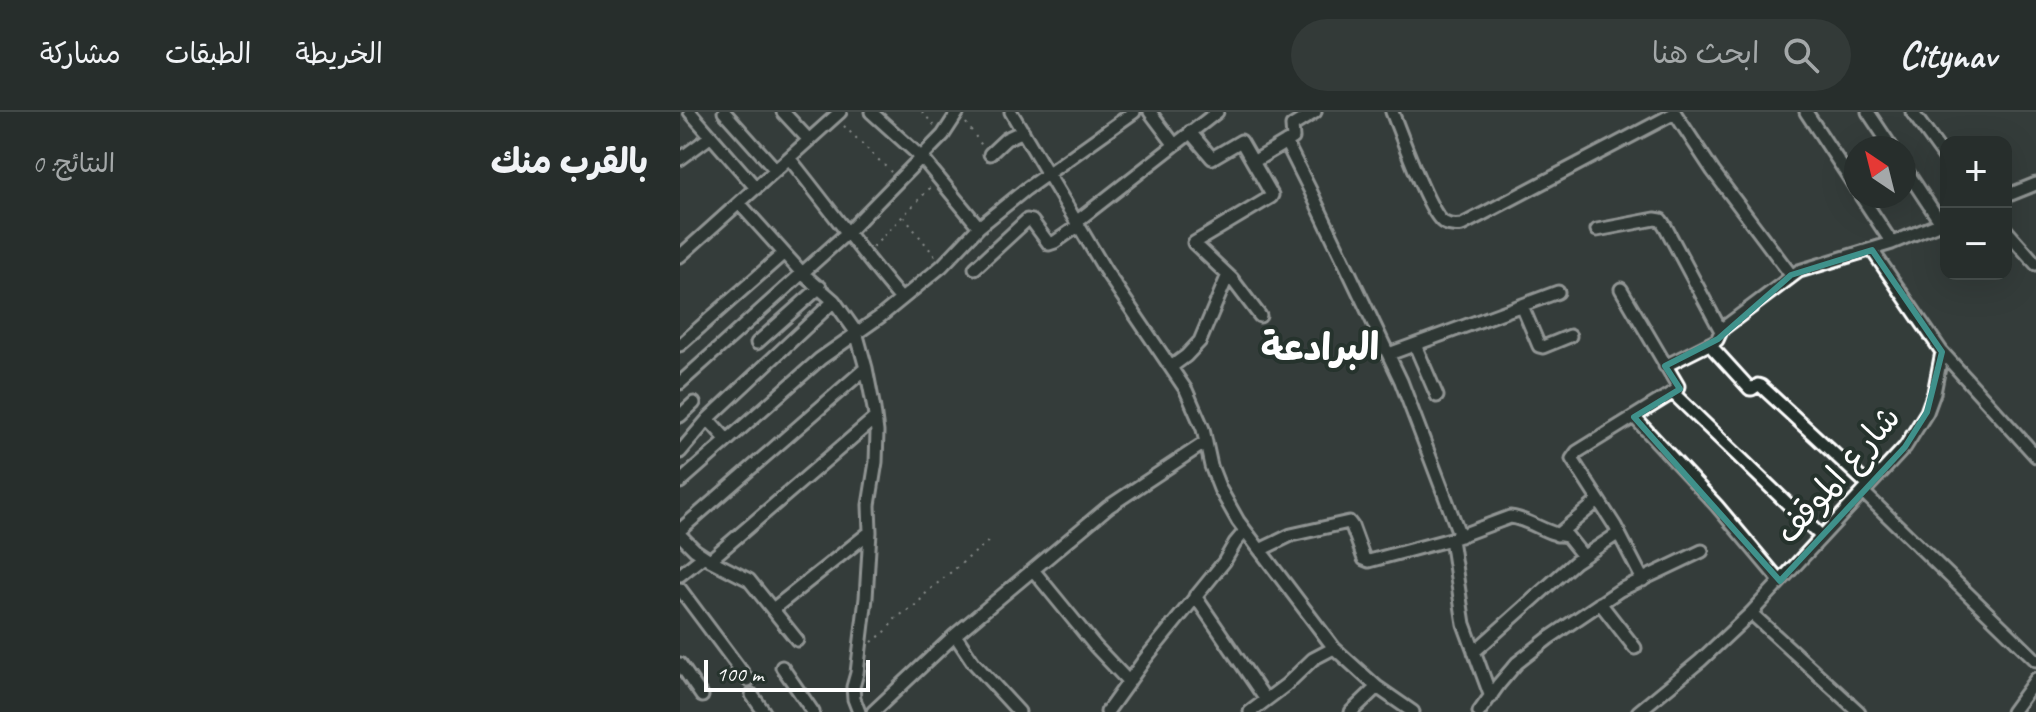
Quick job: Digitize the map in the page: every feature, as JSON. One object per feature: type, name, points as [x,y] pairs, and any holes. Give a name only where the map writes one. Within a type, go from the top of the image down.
[{"type":"street","points":[[690,112],[756,188]]},
{"type":"street","points":[[724,112],[776,170]]},
{"type":"street","points":[[783,112],[809,140]]},
{"type":"street","points":[[871,112],[922,158],[979,227]]},
{"type":"street","points":[[680,383],[848,232],[922,158],[958,112]]},
{"type":"street","points":[[1011,112],[1077,224],[1192,403],[1211,466],[1231,511],[1334,648],[1377,687],[1413,712]]},
{"type":"street","points":[[680,482],[820,359],[942,266],[979,227],[1134,112]]},
{"type":"street","points":[[1150,112],[1174,144]]},
{"type":"street","points":[[975,268],[1027,220],[1032,221],[1049,244],[1055,242],[1190,132],[1203,116],[1217,112]]},
{"type":"street","points":[[1253,162],[1294,137],[1292,126],[1315,112]]},
{"type":"street","points":[[1392,112],[1430,205],[1442,222],[1452,226],[1462,225],[1675,113],[1713,171],[1791,275]]},
{"type":"street","points":[[1806,112],[1844,170]]},
{"type":"street","points":[[1868,112],[1884,136]]},
{"type":"street","points":[[1912,112],[1940,151]]},
{"type":"street","points":[[680,256],[835,114]]},
{"type":"street","points":[[990,154],[1006,139],[1023,131]]},
{"type":"street","points":[[1190,132],[1212,158],[1241,141],[1272,195],[1194,243],[1228,275],[1260,316]]},
{"type":"street","points":[[680,159],[710,137]]},
{"type":"street","points":[[1286,142],[1411,405],[1455,538],[1462,615],[1491,697]]},
{"type":"street","points":[[789,158],[901,299]]},
{"type":"street","points":[[1916,184],[1940,216]]},
{"type":"street","points":[[2012,194],[2035,186]]},
{"type":"street","points":[[739,203],[802,273],[834,301],[856,332],[866,368],[875,418],[876,462],[869,505],[868,575],[853,687],[859,712]]},
{"type":"street","points":[[1869,208],[1892,243]]},
{"type":"street","points":[[1597,230],[1661,220],[1721,331]]},
{"type":"street","points":[[1665,366],[1719,338],[1721,331],[1791,275],[1807,267],[1872,250],[1940,224]]},
{"type":"street","points":[[2012,237],[2036,264]]},
{"type":"street","points":[[1872,250],[1942,352],[2036,456]]},
{"type":"street","points":[[680,345],[784,253]]},
{"type":"street","points":[[1171,367],[1200,341],[1228,275]]},
{"type":"street","points":[[757,343],[820,287]]},
{"type":"street","points":[[1621,289],[1678,386],[1673,393],[1572,456],[1615,526],[1643,580]]},
{"type":"street","points":[[1389,354],[1558,292]]},
{"type":"street","points":[[680,452],[708,419],[834,301]]},
{"type":"street","points":[[1522,306],[1539,346],[1570,336]]},
{"type":"street","points":[[1709,344],[1750,389],[1761,386],[2036,660]]},
{"type":"street","points":[[1415,345],[1437,396]]},
{"type":"street","name":"شارع الموقف","points":[[1638,712],[1700,661],[1751,613],[1905,447],[1917,430],[1934,393],[1942,352]]},
{"type":"street","points":[[797,640],[749,580],[707,558],[680,533],[866,368]]},
{"type":"street","points":[[1673,393],[1821,536]]},
{"type":"street","points":[[680,416],[694,403]]},
{"type":"street","points":[[1634,417],[1717,506],[1780,581]]},
{"type":"street","points":[[680,575],[707,558],[875,418]]},
{"type":"street","points":[[708,419],[727,440]]},
{"type":"street","points":[[873,712],[955,635],[1108,507],[1206,442]]},
{"type":"street","points":[[1557,535],[1598,501]]},
{"type":"street","points":[[1260,550],[1291,535],[1349,522],[1364,559],[1369,561],[1455,538],[1510,517],[1520,518],[1569,538],[1583,556]]},
{"type":"street","points":[[1107,712],[1245,531]]},
{"type":"street","points":[[773,609],[870,532]]},
{"type":"street","points":[[1474,652],[1583,556],[1619,533]]},
{"type":"street","points":[[1479,712],[1508,673],[1528,654],[1620,590],[1702,551]]},
{"type":"street","points":[[1033,570],[1129,682]]},
{"type":"street","points":[[680,589],[748,680]]},
{"type":"street","points":[[1195,596],[1266,700]]},
{"type":"street","points":[[1600,603],[1635,648]]},
{"type":"street","points":[[1751,613],[1859,712]]},
{"type":"street","points":[[955,635],[973,662],[1019,712]]},
{"type":"street","points":[[1250,712],[1286,685],[1313,659],[1334,648]]},
{"type":"street","points":[[680,664],[702,696]]},
{"type":"street","points":[[782,667],[813,712]]},
{"type":"street","points":[[2012,712],[2036,679]]},
{"type":"street","points":[[1351,712],[1377,687]]},
{"type":"street","points":[[752,695],[764,712]]},
{"type":"path","points":[[922,112],[943,135]]},
{"type":"path","points":[[958,112],[990,154]]},
{"type":"path","points":[[835,114],[898,180]]},
{"type":"path","points":[[864,256],[939,178]]},
{"type":"path","points":[[903,216],[942,266]]},
{"type":"path","points":[[858,653],[990,540]]},
{"type":"highlighted area","points":[[1872,250],[1942,352],[1927,412],[1905,447],[1780,581],[1634,417],[1680,389],[1665,366],[1718,339],[1791,275]]},
{"type":"district","name":"البرادعة","points":[[1320,347]]}]
